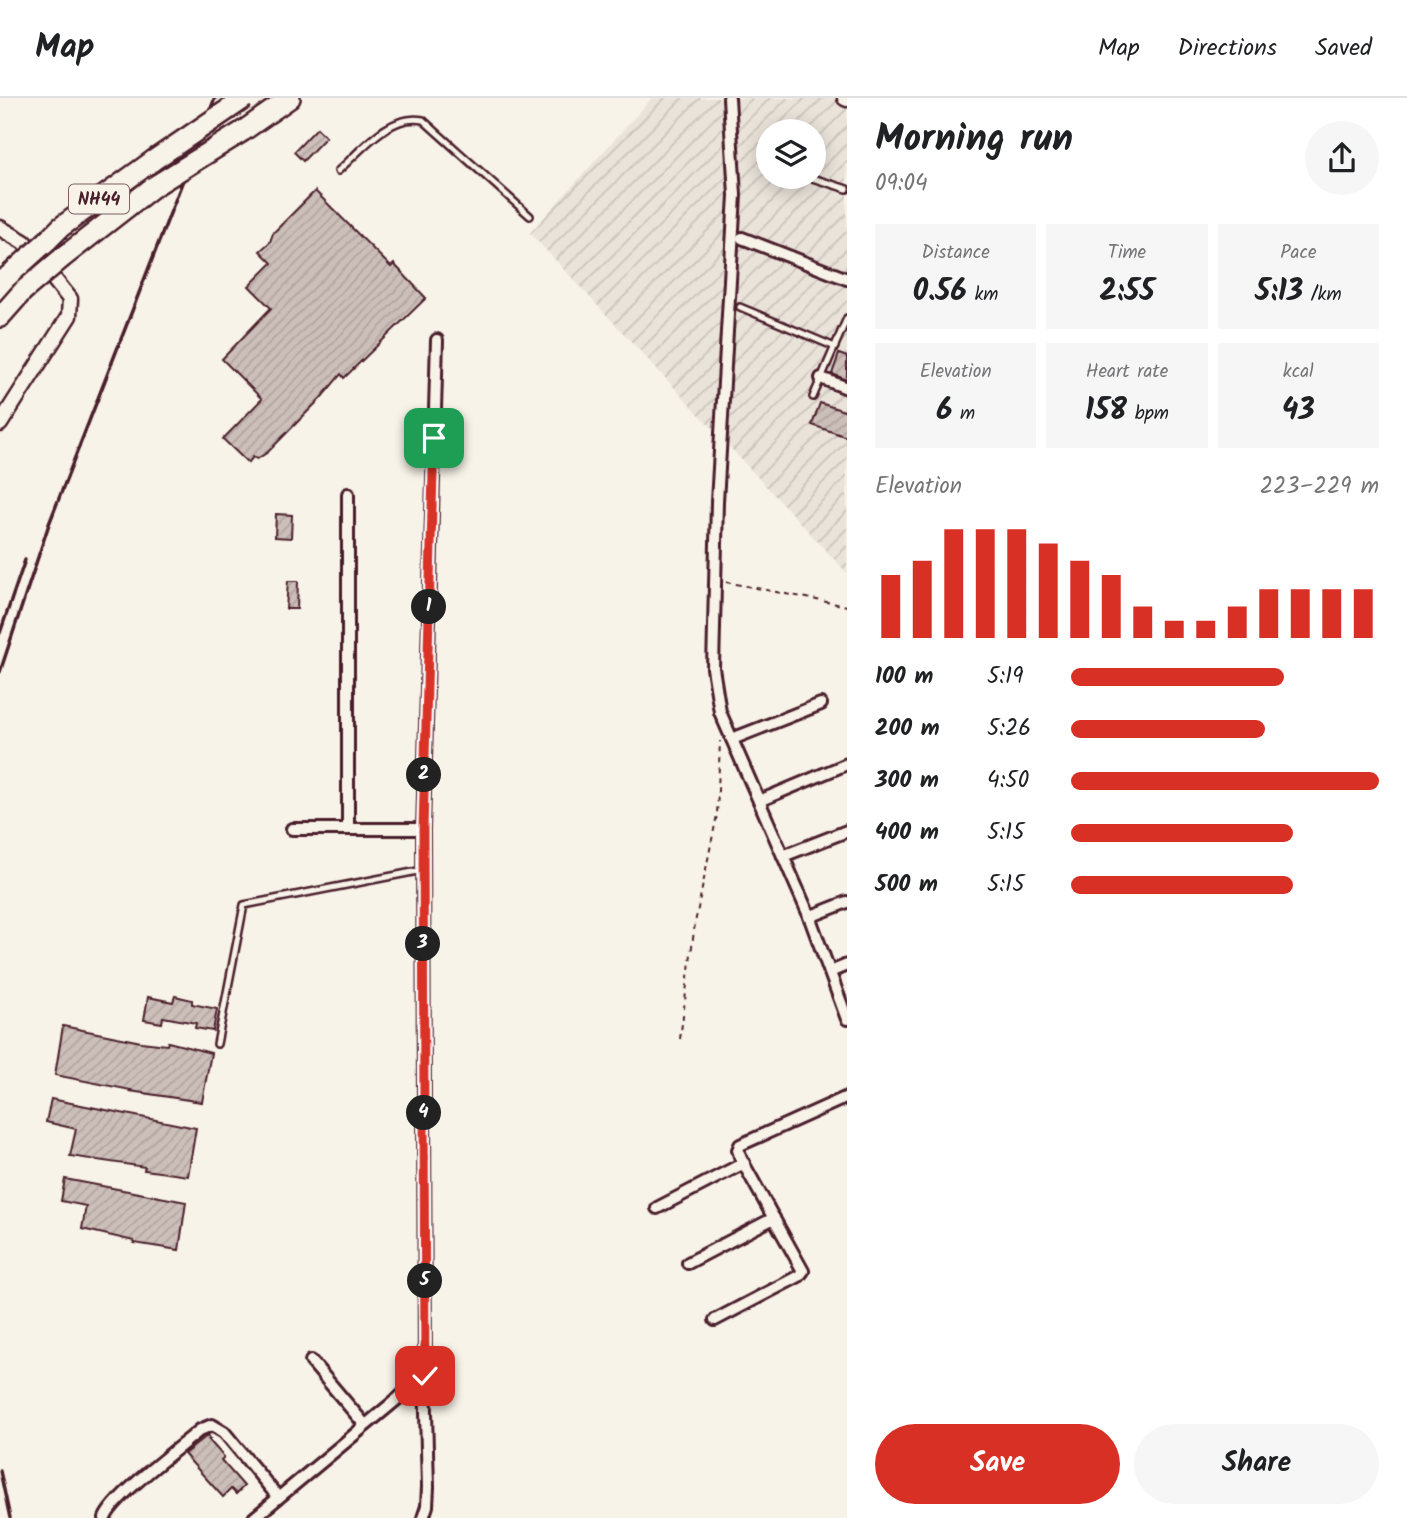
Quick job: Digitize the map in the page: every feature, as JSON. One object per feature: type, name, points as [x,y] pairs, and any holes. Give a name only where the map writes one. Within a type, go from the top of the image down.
[{"type":"highway","name":"NH44","points":[[3,282],[61,227],[245,98]]},
{"type":"highway","name":"NH44","points":[[0,317],[23,292],[62,258],[153,187],[290,98]]},
{"type":"main road","points":[[0,228],[24,242],[70,299],[69,316],[0,424]]},
{"type":"street","points":[[729,98],[735,195],[732,272],[723,373],[713,668],[726,739],[760,801],[809,917],[847,1019]]},
{"type":"street","points":[[742,238],[847,279]]},
{"type":"street","points":[[423,1518],[428,1487],[425,1376],[423,829],[437,340]]},
{"type":"street","points":[[821,378],[847,388]]},
{"type":"street","points":[[348,494],[348,829]]},
{"type":"street","points":[[726,739],[821,704]]},
{"type":"street","points":[[760,801],[847,764]]},
{"type":"street","points":[[292,829],[423,829]]},
{"type":"street","points":[[783,856],[847,831]]},
{"type":"street","points":[[809,917],[847,902]]},
{"type":"street","points":[[830,972],[847,965]]},
{"type":"street","points":[[715,1320],[799,1276],[803,1271],[744,1163],[738,1150],[740,1145],[847,1097]]},
{"type":"street","points":[[657,1208],[744,1163]]},
{"type":"street","points":[[688,1263],[774,1218]]},
{"type":"street","points":[[311,1361],[365,1425]]},
{"type":"street","points":[[254,1518],[425,1376]]},
{"type":"street","points":[[105,1518],[132,1488],[200,1430],[212,1425],[224,1432],[278,1497]]},
{"type":"lane","points":[[338,171],[387,127],[413,118],[423,120],[530,216]]},
{"type":"lane","points":[[826,182],[847,189]]},
{"type":"lane","points":[[740,307],[835,347]]},
{"type":"lane","points":[[813,397],[847,318]]},
{"type":"lane","points":[[218,1044],[244,905],[423,870]]},
{"type":"path","points":[[714,580],[847,606]]},
{"type":"path","points":[[681,1039],[695,923],[717,815],[726,739]]},
{"type":"shaded area","points":[[652,98],[847,98],[847,573],[530,233]]},
{"type":"building","points":[[317,128],[326,137],[303,161],[294,152]]},
{"type":"building","points":[[315,191],[391,267],[394,264],[426,298],[344,378],[341,374],[268,452],[257,459],[253,457],[248,463],[223,439],[262,399],[222,359],[271,308],[249,286],[272,263],[260,251],[270,242],[273,233]]},
{"type":"building","points":[[839,354],[847,357],[847,380],[832,374]]},
{"type":"building","points":[[820,403],[847,412],[847,437],[812,425]]},
{"type":"building","points":[[276,514],[292,515],[291,538],[275,537]]},
{"type":"building","points":[[288,581],[298,581],[297,609],[286,609]]},
{"type":"building","points":[[175,996],[192,1000],[192,1004],[217,1009],[213,1031],[195,1028],[196,1023],[163,1017],[162,1023],[144,1020],[148,997],[173,1002]]},
{"type":"building","points":[[63,1026],[141,1042],[167,1045],[168,1042],[211,1053],[202,1102],[130,1091],[55,1075]]},
{"type":"building","points":[[51,1099],[196,1128],[188,1176],[70,1156],[76,1129],[46,1122]]},
{"type":"building","points":[[65,1179],[186,1202],[179,1250],[134,1243],[82,1229],[86,1206],[61,1201]]},
{"type":"building","points":[[208,1435],[208,1439],[224,1457],[221,1460],[244,1486],[236,1494],[231,1489],[223,1497],[184,1454]]},
{"type":"railway","points":[[0,672],[49,524],[215,98]]},
{"type":"railway","points":[[0,633],[25,560]]},
{"type":"railway","points":[[0,1471],[10,1518]]},
{"type":"route","points":[[425,1376],[423,829],[434,438]]}]
